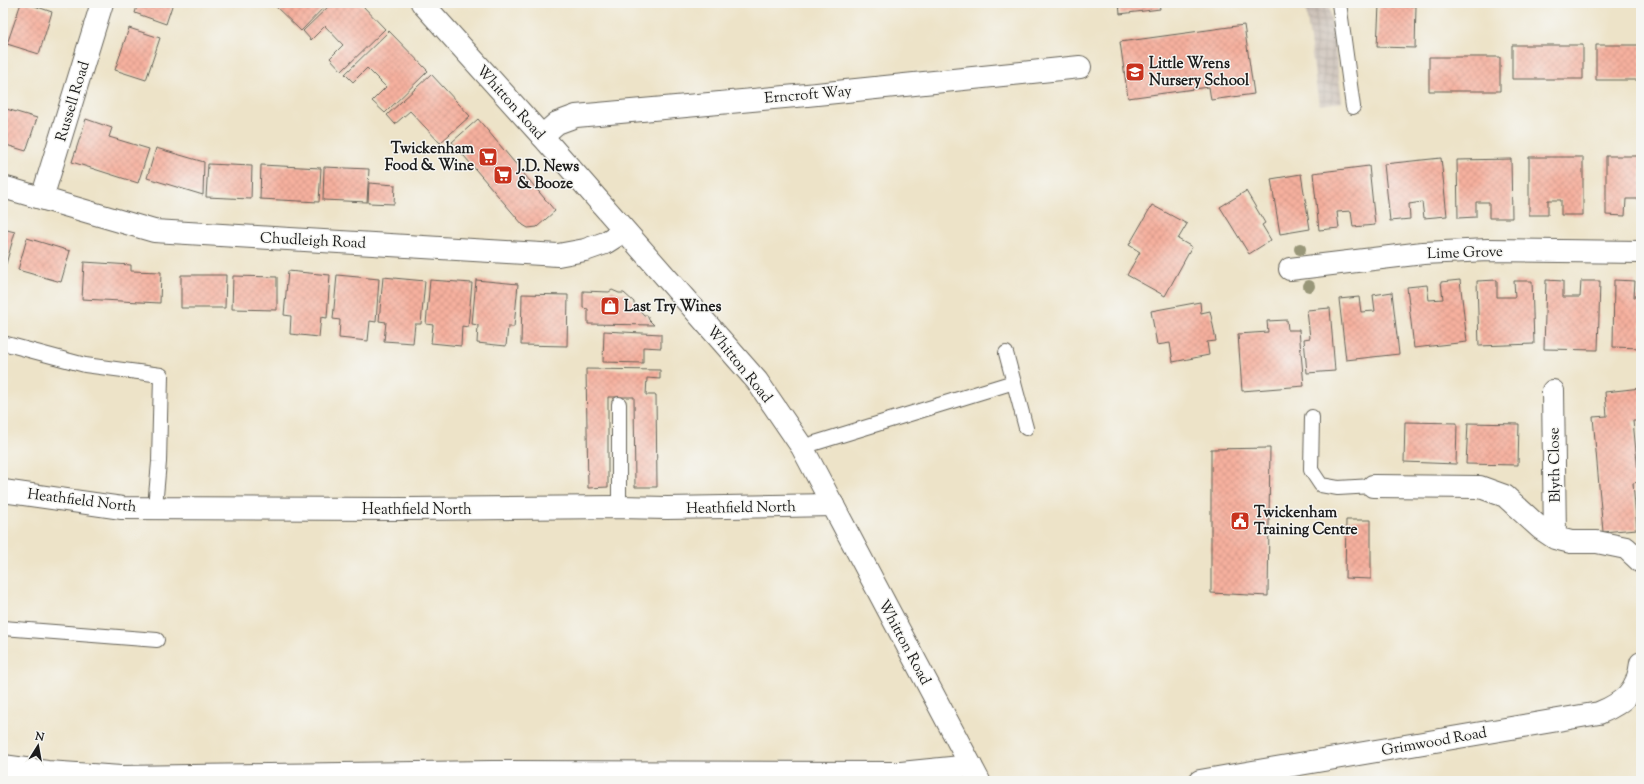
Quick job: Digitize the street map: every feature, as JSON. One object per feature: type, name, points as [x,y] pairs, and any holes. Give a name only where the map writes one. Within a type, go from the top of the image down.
[{"type":"street","name":"Russell Road","points":[[42,198],[102,3]]},
{"type":"street","name":"Whitton Road","points":[[422,3],[542,136],[757,381],[802,447],[975,774]]},
{"type":"street","name":"Erncroft Way","points":[[542,136],[557,123],[576,116],[806,95],[1080,67]]},
{"type":"street","name":"Chudleigh Road","points":[[3,187],[154,231],[558,255],[585,250],[605,243],[624,231]]},
{"type":"street","name":"Lime Grove","points":[[1290,269],[1423,253],[1488,250],[1641,252]]},
{"type":"street","name":"Blyth Close","points":[[1553,392],[1555,538]]},
{"type":"street","points":[[1373,486],[1480,488],[1505,496],[1540,528],[1555,538],[1571,542],[1597,542],[1626,548],[1641,562]]},
{"type":"street","name":"Heathfield North","points":[[3,491],[122,508],[668,508],[833,505]]},
{"type":"street","name":"Grimwood Road","points":[[1200,781],[1599,713],[1616,707],[1628,696],[1640,675],[1641,663]]},
{"type":"street","points":[[3,766],[48,772],[120,777],[492,772],[975,774]]},
{"type":"lane","points":[[1339,3],[1353,107]]},
{"type":"lane","points":[[3,343],[85,365],[161,375],[159,462],[154,507]]},
{"type":"lane","points":[[1006,353],[1026,428]]},
{"type":"lane","points":[[802,447],[1014,382]]},
{"type":"lane","points":[[619,404],[619,507]]},
{"type":"lane","points":[[1312,417],[1311,470],[1321,485],[1338,488],[1373,486]]},
{"type":"lane","points":[[3,628],[157,640]]},
{"type":"shaded area","points":[[1305,3],[1329,3],[1342,102],[1319,105]]},
{"type":"building","points":[[21,3],[26,3],[52,12],[39,54],[7,44]]},
{"type":"building","points":[[138,3],[173,3],[166,24],[135,13]]},
{"type":"building","points":[[272,3],[324,3],[326,5],[301,31]]},
{"type":"building","points":[[332,3],[360,3],[385,29],[342,71],[330,58],[343,45],[325,26],[311,40],[303,31]]},
{"type":"building","points":[[1119,3],[1159,3],[1160,9],[1120,14]]},
{"type":"building","points":[[1379,5],[1416,6],[1415,48],[1377,47]]},
{"type":"building","points":[[1244,25],[1254,94],[1211,100],[1209,87],[1128,98],[1120,42]]},
{"type":"building","points":[[129,28],[160,38],[146,80],[115,70]]},
{"type":"building","points":[[389,31],[428,71],[385,113],[372,101],[386,87],[367,68],[353,82],[345,74]]},
{"type":"building","points":[[1512,45],[1583,45],[1583,79],[1512,79]]},
{"type":"building","points":[[1596,45],[1641,45],[1641,80],[1596,80]]},
{"type":"building","points":[[1429,57],[1500,57],[1500,91],[1429,91]]},
{"type":"building","points":[[431,74],[470,116],[440,143],[410,111],[395,124],[387,115]]},
{"type":"building","points":[[3,108],[37,118],[26,151],[3,144]]},
{"type":"building","points":[[86,119],[112,128],[109,137],[149,149],[138,183],[72,162]]},
{"type":"building","points":[[478,119],[555,211],[537,227],[528,228],[523,225],[452,142]]},
{"type":"building","points":[[156,148],[204,162],[203,195],[147,178]]},
{"type":"building","points":[[1606,156],[1641,156],[1641,199],[1626,199],[1625,216],[1606,215]]},
{"type":"building","points":[[1529,157],[1583,157],[1583,215],[1561,215],[1561,200],[1548,200],[1548,215],[1529,215]]},
{"type":"building","points":[[1441,158],[1447,216],[1424,218],[1422,202],[1409,204],[1410,219],[1390,221],[1384,164]]},
{"type":"building","points":[[1511,159],[1512,218],[1489,218],[1489,202],[1476,202],[1476,217],[1458,218],[1457,160]]},
{"type":"building","points":[[208,164],[252,166],[251,199],[206,197]]},
{"type":"building","points":[[261,165],[321,168],[319,202],[260,199]]},
{"type":"building","points":[[1369,166],[1375,225],[1353,227],[1351,211],[1337,212],[1339,228],[1319,230],[1313,173]]},
{"type":"building","points":[[324,167],[369,169],[367,202],[323,200]]},
{"type":"building","points":[[1301,174],[1310,229],[1280,234],[1271,179]]},
{"type":"building","points":[[369,183],[395,185],[394,204],[368,203]]},
{"type":"building","points":[[1246,191],[1265,223],[1262,225],[1271,240],[1249,254],[1220,207]]},
{"type":"building","points":[[1152,205],[1187,224],[1178,239],[1192,247],[1165,296],[1127,275],[1140,252],[1129,245]]},
{"type":"building","points":[[3,229],[15,232],[6,264],[3,263]]},
{"type":"building","points":[[27,238],[70,251],[61,282],[18,270]]},
{"type":"building","points":[[84,262],[131,265],[131,271],[161,272],[160,303],[82,299]]},
{"type":"building","points":[[288,271],[330,275],[327,318],[321,317],[319,337],[290,334],[291,316],[284,315]]},
{"type":"building","points":[[181,275],[226,275],[225,308],[181,308]]},
{"type":"building","points":[[337,275],[379,279],[376,322],[370,321],[368,341],[339,338],[340,320],[333,319]]},
{"type":"building","points":[[233,276],[277,277],[277,310],[232,309]]},
{"type":"building","points":[[383,277],[425,281],[421,324],[415,324],[413,343],[384,341],[386,322],[379,321]]},
{"type":"building","points":[[430,280],[472,283],[468,327],[462,326],[461,346],[431,343],[433,325],[426,324]]},
{"type":"building","points":[[476,280],[518,284],[514,327],[508,327],[506,346],[477,343],[478,325],[472,324]]},
{"type":"building","points":[[1460,280],[1467,342],[1414,348],[1407,287],[1427,285],[1429,300],[1443,299],[1441,282]]},
{"type":"building","points":[[1497,280],[1497,297],[1515,297],[1514,281],[1532,281],[1534,344],[1479,346],[1477,281]]},
{"type":"building","points":[[1546,280],[1563,281],[1563,297],[1580,297],[1581,281],[1600,281],[1598,350],[1544,349]]},
{"type":"building","points":[[1614,280],[1635,281],[1634,297],[1641,298],[1641,348],[1613,347]]},
{"type":"building","name":"Last Try Wines","points":[[612,290],[619,293],[624,293],[634,302],[634,304],[644,315],[647,315],[649,320],[654,325],[588,324],[588,309],[583,308],[583,291],[609,292]]},
{"type":"building","points":[[1392,292],[1399,354],[1346,360],[1339,299],[1359,297],[1361,312],[1375,311],[1373,295]]},
{"type":"building","points":[[522,294],[568,295],[567,346],[521,345]]},
{"type":"building","points":[[1200,302],[1201,313],[1210,311],[1216,341],[1207,342],[1209,355],[1173,362],[1170,343],[1157,345],[1151,311]]},
{"type":"building","points":[[1330,308],[1335,371],[1307,373],[1304,339],[1310,338],[1307,310]]},
{"type":"building","points":[[1287,320],[1288,330],[1299,330],[1304,386],[1242,391],[1238,334],[1268,332],[1267,321]]},
{"type":"building","points":[[604,331],[661,334],[661,348],[643,347],[643,363],[603,362]]},
{"type":"building","points":[[586,369],[660,370],[660,379],[647,378],[646,395],[656,395],[657,487],[635,487],[634,397],[608,397],[608,487],[588,488]]},
{"type":"building","points":[[1641,388],[1641,421],[1633,421],[1639,482],[1633,483],[1637,529],[1603,532],[1593,417],[1607,416],[1605,392]]},
{"type":"building","points":[[1405,422],[1457,423],[1456,464],[1404,462]]},
{"type":"building","points":[[1468,423],[1519,424],[1518,465],[1466,464]]},
{"type":"building","name":"Twickenham Training Centre","points":[[1270,448],[1268,596],[1211,593],[1211,449]]},
{"type":"building","points":[[1346,520],[1371,520],[1371,579],[1345,578]]},
{"type":"place","name":"Little Wrens Nursery School","points":[[1135,72]]},
{"type":"place","name":"Twickenham Food & Wine","points":[[488,157]]},
{"type":"place","name":"J.D. News & Booze","points":[[503,175]]},
{"type":"place","name":"Last Try Wines","points":[[610,306]]},
{"type":"place","name":"Twickenham Training Centre","points":[[1240,521]]}]
